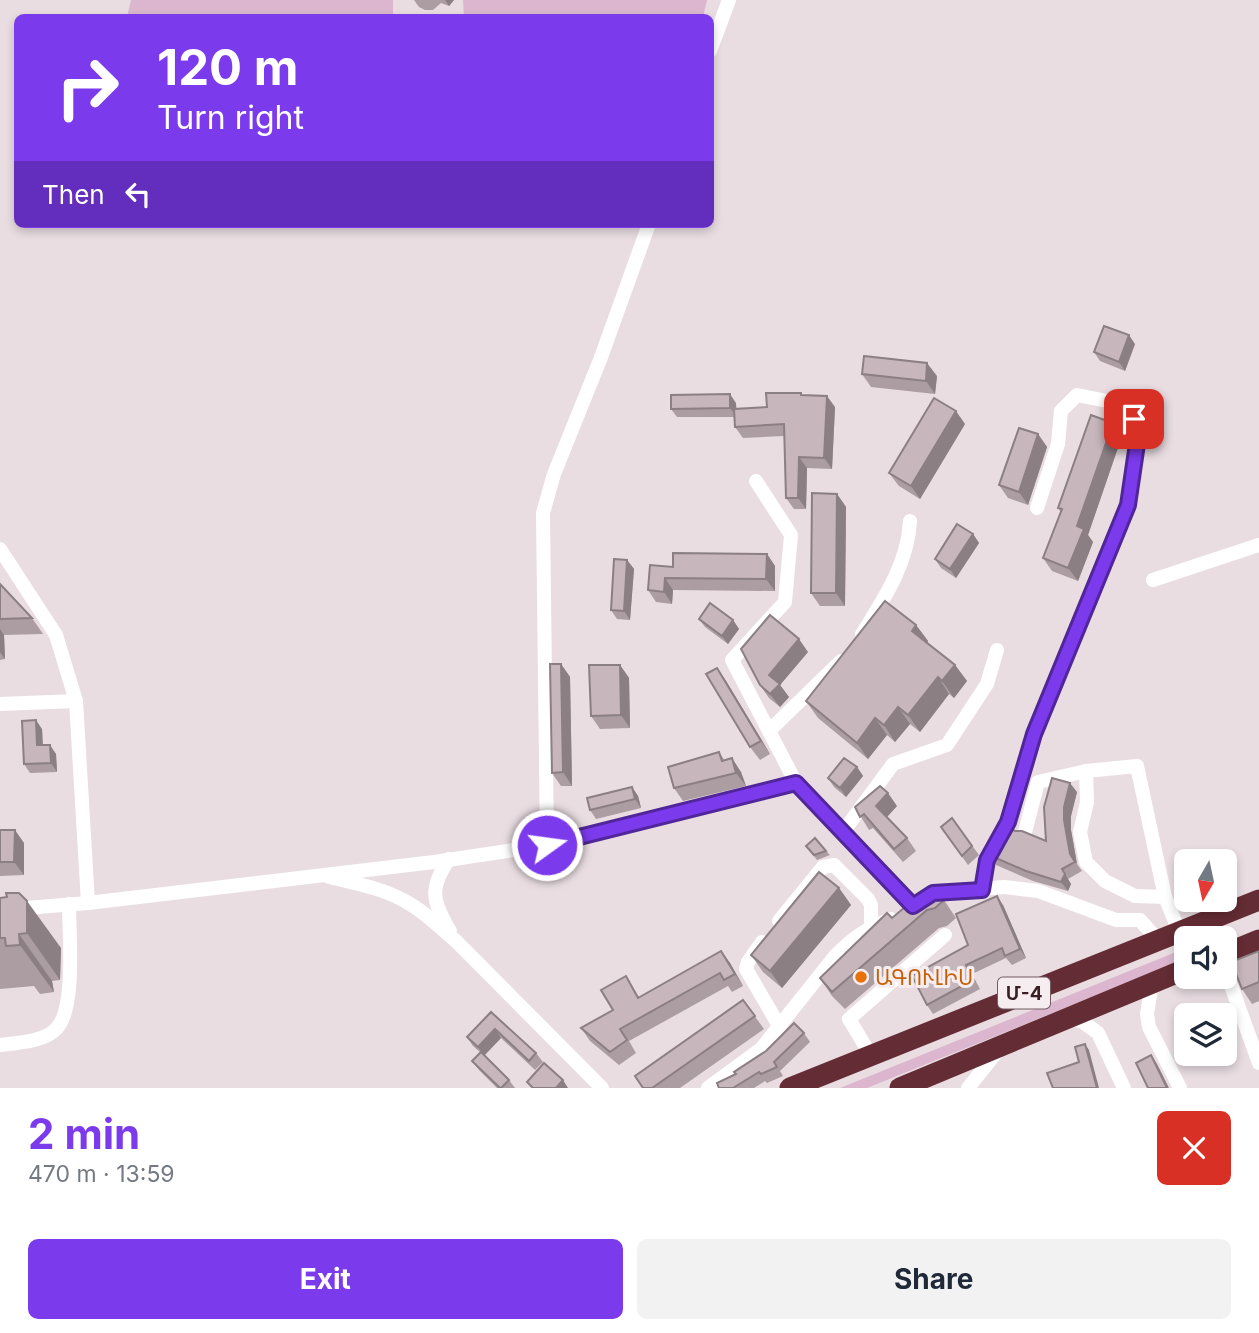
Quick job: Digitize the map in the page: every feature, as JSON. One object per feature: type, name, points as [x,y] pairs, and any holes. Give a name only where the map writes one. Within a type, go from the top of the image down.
[{"type":"highway","name":"Մ-4","points":[[1192,926],[1259,900]]},
{"type":"highway","name":"Մ-4","points":[[790,1088],[1174,933]]},
{"type":"highway","points":[[1237,949],[1259,940]]},
{"type":"highway","name":"Մ-4","points":[[900,1088],[1174,974]]},
{"type":"street","points":[[714,40],[729,0]]},
{"type":"street","points":[[547,845],[543,513],[554,474],[600,360],[648,228]]},
{"type":"street","points":[[982,890],[987,860],[1008,822],[1034,734],[1128,505],[1138,437],[1134,419],[1117,403],[1077,395],[1061,411],[1058,444],[1037,508]]},
{"type":"street","points":[[756,481],[791,535],[785,602],[732,660],[796,783],[913,906]]},
{"type":"street","points":[[769,731],[851,651],[888,592],[909,541],[911,521]]},
{"type":"street","points":[[1153,580],[1259,545]]},
{"type":"street","points":[[0,549],[56,635],[76,701],[88,903]]},
{"type":"street","points":[[0,559],[14,569]]},
{"type":"street","points":[[843,832],[893,764],[947,745],[987,684],[997,650]]},
{"type":"street","points":[[0,704],[76,701]]},
{"type":"street","points":[[1025,832],[1038,782],[1086,771],[1137,766],[1165,897],[1177,926]]},
{"type":"street","points":[[1086,771],[1087,802],[1080,832],[1086,862],[1105,881],[1135,896],[1165,897]]},
{"type":"street","points":[[0,910],[88,903],[547,845],[796,783]]},
{"type":"street","points":[[449,859],[438,876],[435,902],[456,941]]},
{"type":"street","points":[[778,1024],[746,969],[754,953],[823,867],[834,865],[840,868],[868,899],[871,905],[871,926]]},
{"type":"street","points":[[321,875],[374,888],[403,900],[430,918],[602,1088]]},
{"type":"street","points":[[708,1088],[761,1049],[778,1024],[835,956],[871,926],[896,918],[933,893],[1004,887],[1038,891],[1116,920],[1140,920],[1158,940]]},
{"type":"street","points":[[0,1045],[39,1038],[57,1028],[67,1006],[68,996],[69,904]]},
{"type":"street","points":[[870,1054],[849,1019],[945,936]]},
{"type":"street","points":[[1152,983],[1147,1014],[1149,1027],[1180,1088]]},
{"type":"street","points":[[1232,989],[1259,1063]]},
{"type":"street","points":[[1068,1018],[1083,1022],[1098,1033],[1124,1088]]},
{"type":"street","points":[[968,1088],[1002,1046]]},
{"type":"shaded area","points":[[131,0],[393,0],[393,14],[128,14]]},
{"type":"shaded area","points":[[463,0],[707,0],[704,14],[464,14]]},
{"type":"shaded area","points":[[1174,953],[1174,964],[867,1088],[840,1088]]},
{"type":"building","points":[[1104,326],[1129,335],[1119,362],[1094,352]]},
{"type":"building","points":[[864,356],[927,363],[926,381],[862,374]]},
{"type":"building","points":[[766,393],[827,396],[824,458],[799,457],[798,498],[786,498],[784,424],[735,427],[734,409],[767,407]]},
{"type":"building","points":[[730,394],[730,408],[671,409],[671,395]]},
{"type":"building","points":[[934,398],[956,411],[911,486],[889,473]]},
{"type":"building","points":[[1091,415],[1113,423],[1077,526],[1084,529],[1068,568],[1043,558],[1062,509],[1058,508]]},
{"type":"building","points":[[1019,428],[1038,434],[1019,492],[999,485]]},
{"type":"building","points":[[812,493],[837,494],[836,593],[811,593]]},
{"type":"building","points":[[957,524],[973,534],[950,569],[935,559]]},
{"type":"building","points":[[673,553],[767,554],[766,579],[665,578],[664,592],[648,590],[650,565],[673,567]]},
{"type":"building","points":[[614,559],[627,560],[624,611],[611,610]]},
{"type":"building","points":[[0,584],[32,618],[0,619]]},
{"type":"building","points":[[885,601],[916,625],[912,631],[955,665],[942,681],[938,677],[908,715],[898,707],[884,725],[875,718],[857,743],[806,701]]},
{"type":"building","points":[[710,603],[733,620],[722,636],[699,619]]},
{"type":"building","points":[[770,615],[799,639],[769,675],[780,684],[770,694],[760,685],[741,649]]},
{"type":"building","points":[[550,664],[561,664],[563,772],[552,773]]},
{"type":"building","points":[[589,665],[620,665],[621,715],[591,716]]},
{"type":"building","points":[[717,668],[761,741],[750,747],[706,674]]},
{"type":"building","points":[[36,720],[37,745],[50,745],[51,763],[24,764],[22,721]]},
{"type":"building","points":[[719,752],[722,761],[732,758],[736,773],[674,788],[668,767]]},
{"type":"building","points":[[844,758],[857,767],[840,788],[828,778]]},
{"type":"building","points":[[1052,778],[1070,783],[1064,820],[1070,854],[1075,862],[1062,869],[1065,874],[1061,882],[989,855],[1006,824],[1015,831],[1022,831],[1046,841],[1044,807]]},
{"type":"building","points":[[880,786],[888,793],[876,806],[907,838],[894,849],[864,814],[860,817],[855,807]]},
{"type":"building","points":[[632,787],[635,799],[590,810],[587,798]]},
{"type":"building","points":[[952,818],[972,846],[962,856],[941,827]]},
{"type":"building","points":[[0,830],[15,830],[14,862],[0,862]]},
{"type":"building","points":[[815,838],[826,851],[814,855],[806,846]]},
{"type":"building","points":[[819,872],[839,888],[770,971],[751,955]]},
{"type":"building","points":[[930,886],[944,900],[935,908],[927,910],[832,992],[820,978],[887,913],[892,918]]},
{"type":"building","points":[[6,893],[19,893],[27,901],[27,933],[19,934],[20,945],[6,946],[5,938],[0,938],[0,898],[7,897]]},
{"type":"building","points":[[997,896],[1020,949],[1005,956],[1002,948],[966,965],[973,980],[927,1005],[912,976],[968,945],[956,914]]},
{"type":"building","points":[[721,951],[735,974],[724,980],[720,973],[620,1029],[627,1040],[610,1052],[581,1028],[613,1010],[601,990],[626,976],[638,998]]},
{"type":"building","points":[[1259,951],[1259,982],[1242,989],[1237,977],[1237,960]]},
{"type":"building","points":[[743,1000],[755,1016],[652,1088],[643,1088],[635,1076]]},
{"type":"building","points":[[491,1012],[536,1053],[529,1061],[495,1029],[478,1047],[467,1037]]},
{"type":"building","points":[[794,1023],[804,1033],[774,1062],[777,1067],[761,1074],[759,1072],[733,1088],[719,1088],[717,1083],[736,1074],[734,1072],[766,1051]]},
{"type":"building","points":[[1085,1044],[1097,1088],[1053,1088],[1047,1073],[1079,1062],[1075,1047]]},
{"type":"building","points":[[481,1052],[509,1080],[501,1088],[472,1061]]},
{"type":"building","points":[[1151,1055],[1167,1088],[1148,1088],[1136,1063]]},
{"type":"building","points":[[544,1063],[563,1080],[556,1088],[533,1088],[527,1082]]},
{"type":"place","name":"ԱԳՈՒԼԻՍ","points":[[861,977]]},
{"type":"route","points":[[547,845],[796,783],[913,906],[933,893],[982,890],[987,860],[1008,822],[1034,734],[1128,505],[1138,437],[1134,419]]}]
